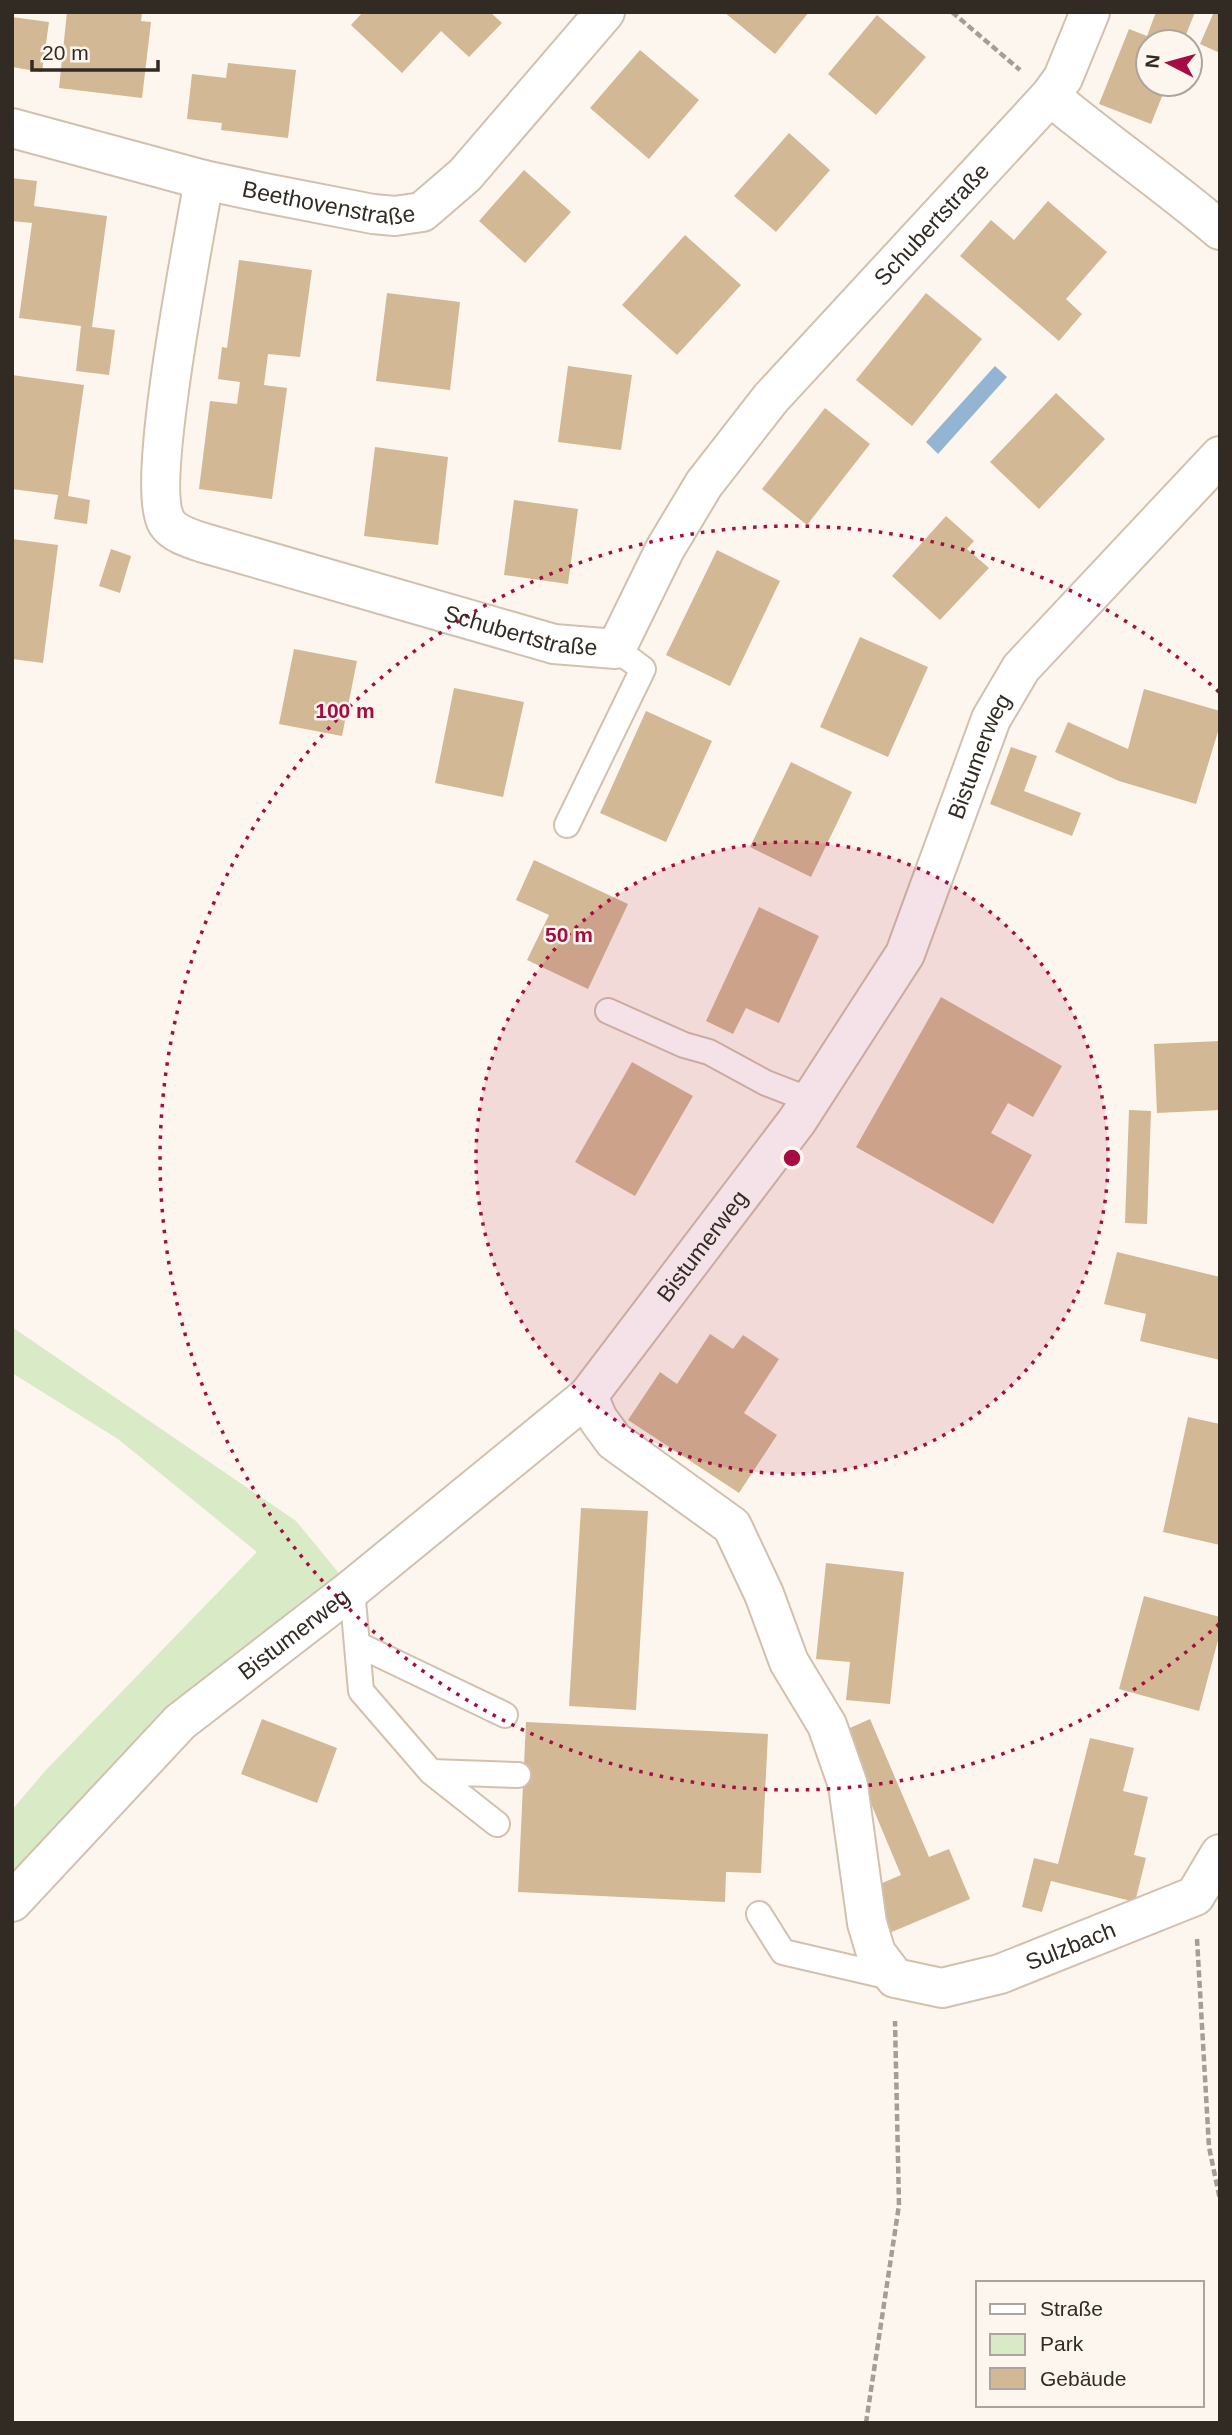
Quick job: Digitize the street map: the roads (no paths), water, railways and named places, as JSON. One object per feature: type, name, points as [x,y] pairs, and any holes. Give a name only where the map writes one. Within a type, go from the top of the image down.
[{"type":"street","name":"Beethovenstraße","points":[[12,128],[204,180],[373,214],[395,216],[422,212],[465,175],[605,12]]},
{"type":"street","name":"Schubertstraße","points":[[204,180],[165,423],[160,476],[161,503],[167,524],[184,536],[204,543],[554,644],[616,649],[665,549],[704,484],[771,398],[1050,96],[1063,78],[1090,12]]},
{"type":"street","points":[[1050,96],[1164,183],[1220,230]]},
{"type":"street","name":"Bistumerweg","points":[[12,1902],[180,1722],[352,1589],[588,1396],[810,1100],[905,954],[991,719],[1021,668],[1220,456]]},
{"type":"street","points":[[588,1396],[598,1419],[614,1441],[732,1526],[764,1594],[789,1662],[827,1725],[848,1784],[867,1923],[876,1953],[895,1978]]},
{"type":"street","name":"Sulzbach","points":[[895,1978],[942,1988],[968,1984],[1000,1974],[1195,1896],[1220,1854]]},
{"type":"lane","points":[[567,825],[643,669],[616,649]]},
{"type":"lane","points":[[608,1011],[684,1045],[709,1052],[766,1083],[810,1100]]},
{"type":"lane","points":[[352,1589],[361,1691],[431,1772],[497,1824]]},
{"type":"lane","points":[[357,1644],[506,1715]]},
{"type":"lane","points":[[431,1772],[518,1775]]},
{"type":"lane","points":[[759,1914],[783,1952],[895,1978]]},
{"type":"water","points":[[995,366],[1007,377],[938,454],[926,442]]}]
